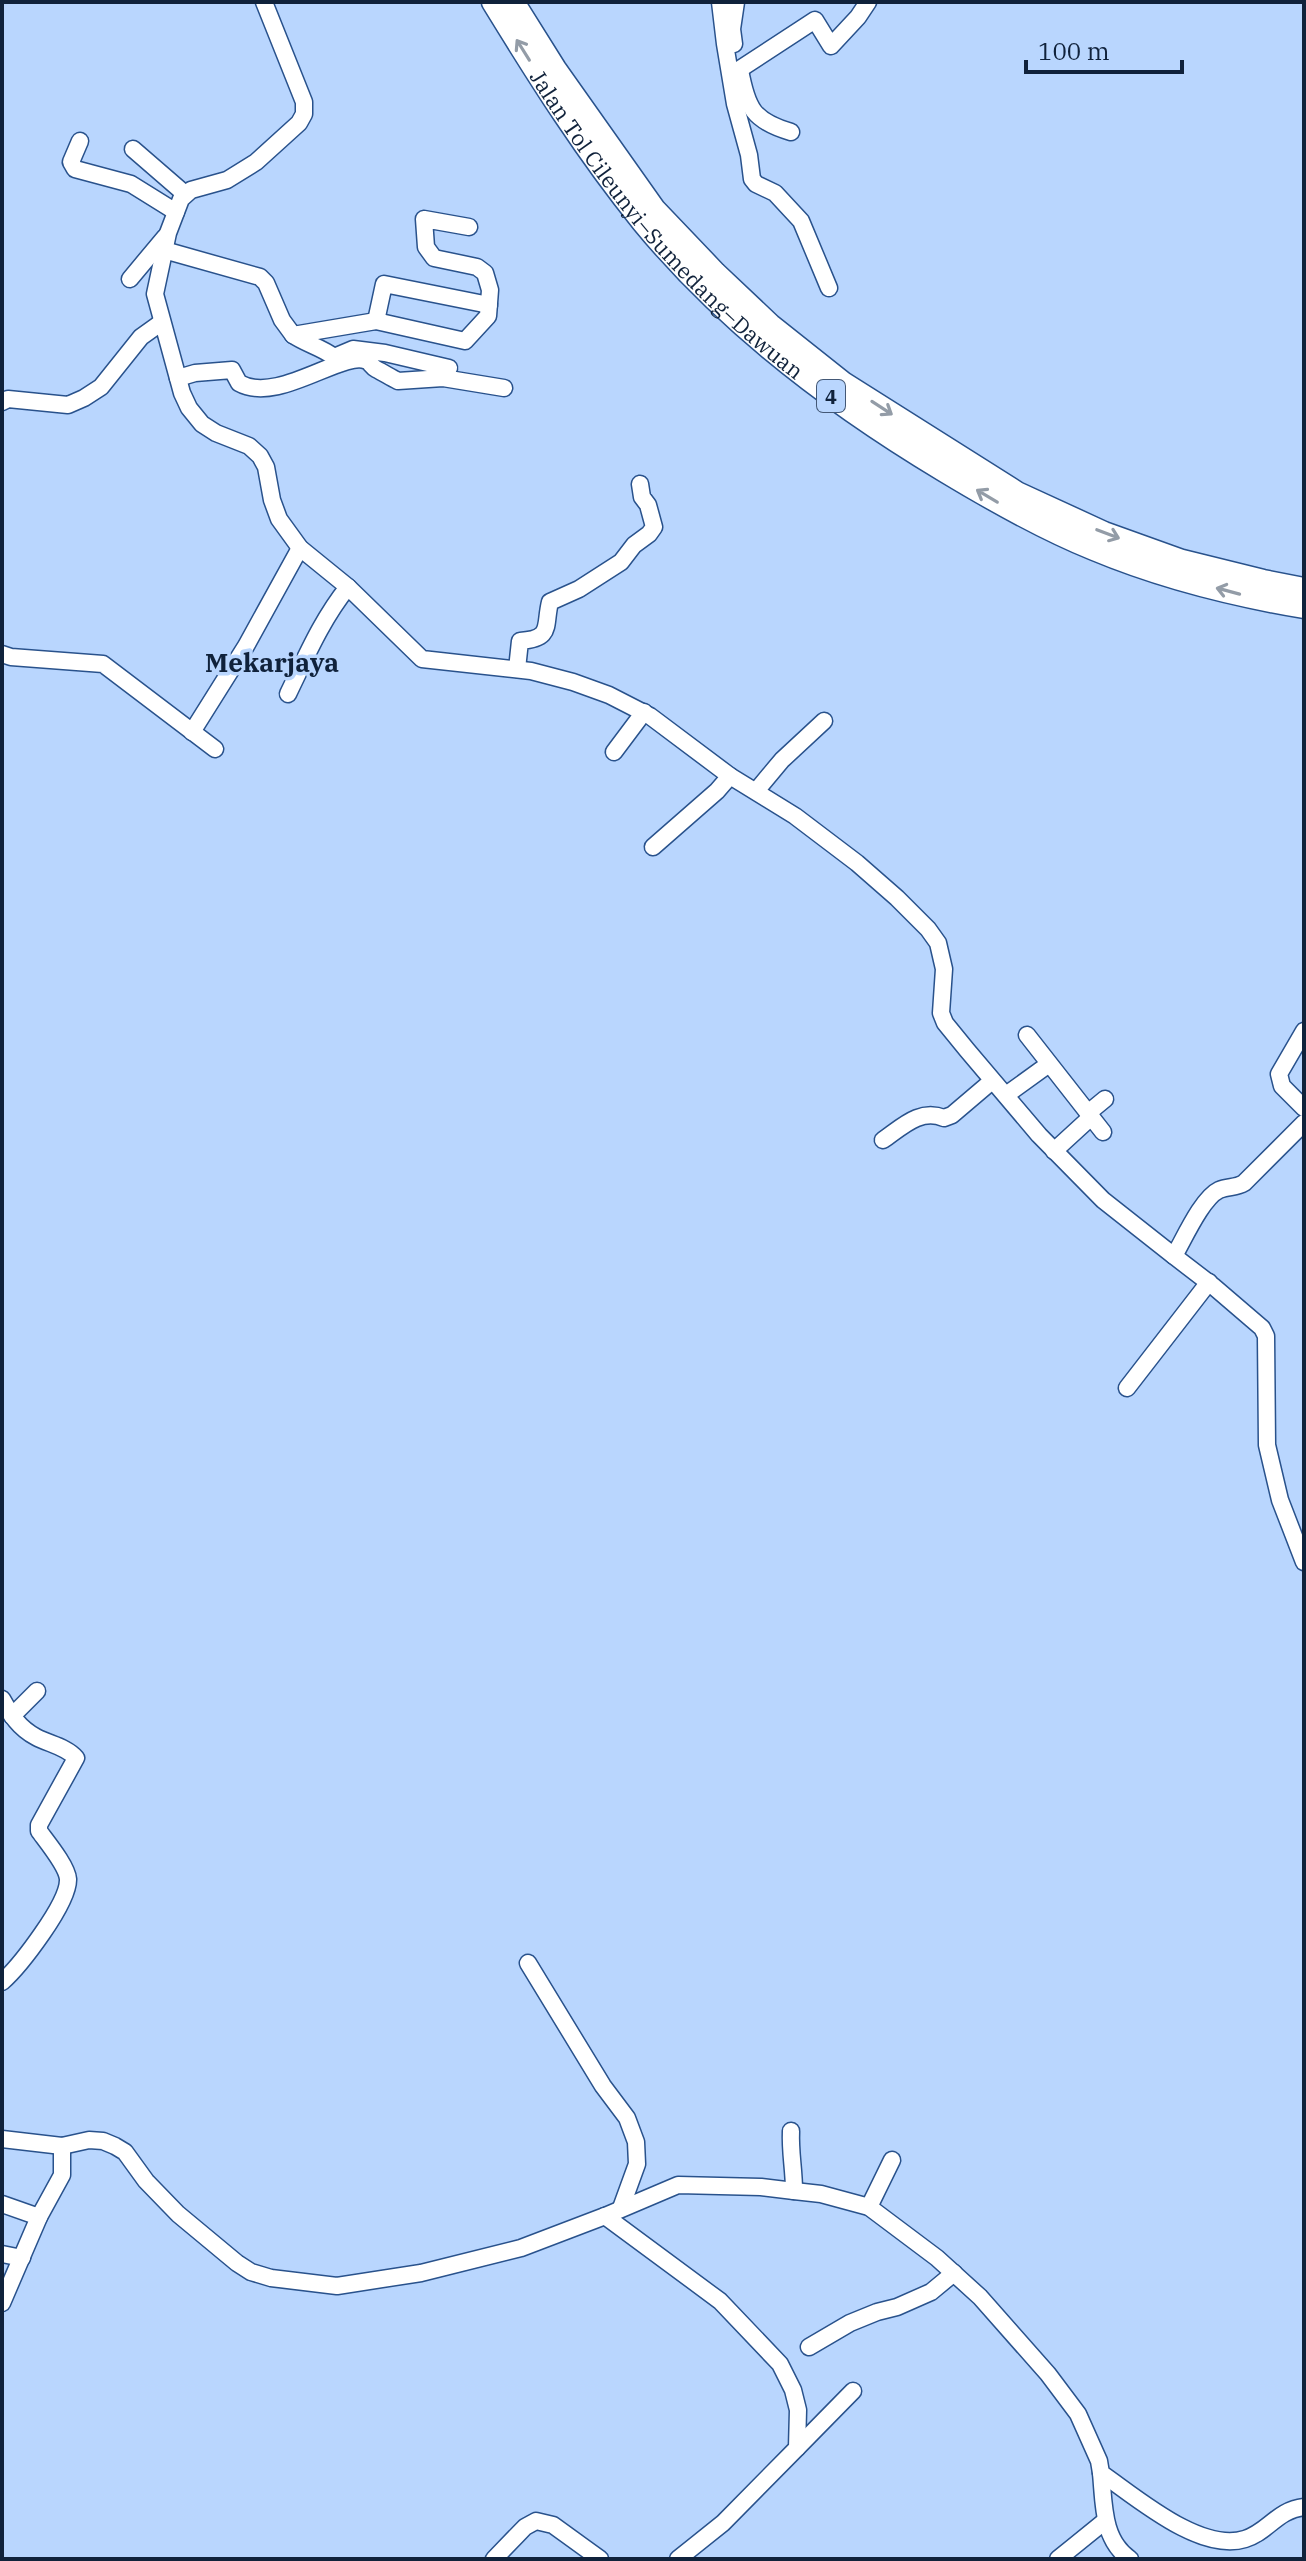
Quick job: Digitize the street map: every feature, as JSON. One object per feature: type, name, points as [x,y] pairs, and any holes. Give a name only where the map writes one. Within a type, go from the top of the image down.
[{"type":"highway","name":"Jalan Tol Cileunyi–Sumedang–Dawuan","points":[[493,2],[542,82],[643,222],[704,288],[762,341],[833,398],[897,442],[1009,510],[1095,550],[1258,600],[1304,607]]},
{"type":"highway","name":"Jalan Tol Cileunyi–Sumedang–Dawuan","points":[[513,2],[563,81],[654,209],[770,325],[843,383],[1017,493],[1104,533],[1182,561],[1304,589]]},
{"type":"street","points":[[264,2],[304,102],[304,114],[282,141],[241,173],[185,194],[176,212],[168,233],[155,294],[189,408],[202,424],[249,446],[260,456],[266,467],[279,519],[300,548],[348,587],[422,659],[517,669],[573,682],[644,712],[730,776],[795,816],[857,863],[928,929],[943,957],[941,1013],[945,1023],[992,1081],[1054,1151],[1103,1200],[1209,1282],[1262,1328],[1266,1336],[1267,1445],[1280,1500],[1304,1562]]},
{"type":"street","points":[[720,2],[735,104],[752,179],[775,193],[801,221],[829,288]]},
{"type":"street","points":[[736,2],[732,38],[747,101],[757,117],[791,132]]},
{"type":"street","points":[[740,69],[815,20],[831,46],[868,2]]},
{"type":"street","points":[[80,141],[71,162],[75,169],[131,184],[176,212]]},
{"type":"street","points":[[133,149],[185,194]]},
{"type":"street","points":[[293,335],[376,321],[465,341],[488,316],[490,290],[485,273],[477,267],[434,258],[426,247],[424,219],[469,227]]},
{"type":"street","points":[[130,279],[168,233]]},
{"type":"street","points":[[164,250],[260,277],[293,335],[321,347],[334,357],[353,349],[449,368]]},
{"type":"street","points":[[376,321],[384,284],[489,305]]},
{"type":"street","points":[[4,396],[68,405],[84,398],[101,387],[141,337],[162,322]]},
{"type":"street","points":[[178,378],[195,373],[232,370],[239,383],[253,389],[291,383],[345,362],[367,360],[373,368],[386,372],[398,381],[443,378],[504,388]]},
{"type":"street","points":[[517,669],[520,641],[533,640],[545,633],[550,602],[579,589],[621,562],[654,527],[640,484]]},
{"type":"street","points":[[192,732],[246,646],[300,548]]},
{"type":"street","points":[[288,694],[316,636],[348,587]]},
{"type":"street","points":[[2,654],[103,664],[215,749]]},
{"type":"street","points":[[614,752],[644,712]]},
{"type":"street","points":[[757,790],[782,760],[824,721]]},
{"type":"street","points":[[653,847],[730,776]]},
{"type":"street","points":[[1304,1031],[1279,1074],[1282,1086],[1304,1108]]},
{"type":"street","points":[[1027,1035],[1103,1132]]},
{"type":"street","points":[[1006,1095],[1049,1064]]},
{"type":"street","points":[[883,1140],[922,1115],[933,1114],[944,1118],[952,1115],[992,1081]]},
{"type":"street","points":[[1054,1151],[1105,1099]]},
{"type":"street","points":[[1174,1256],[1207,1200],[1217,1191],[1244,1183],[1304,1123]]},
{"type":"street","points":[[1127,1388],[1209,1282]]},
{"type":"street","points":[[12,1716],[37,1691]]},
{"type":"street","points":[[2,1699],[18,1725],[76,1758],[39,1825],[39,1831],[66,1872],[66,1887],[26,1959],[2,1982]]},
{"type":"street","points":[[528,1963],[603,2086],[627,2118],[636,2142],[637,2164],[621,2208]]},
{"type":"street","points":[[791,2131],[789,2157],[794,2164],[794,2191]]},
{"type":"street","points":[[2,2139],[62,2146],[89,2140],[115,2146],[125,2152],[146,2181],[178,2214],[218,2250],[251,2272],[271,2278],[337,2286],[421,2273],[521,2248],[678,2185],[761,2187],[821,2194],[869,2207],[937,2258],[990,2308],[1048,2374],[1078,2414],[1099,2461],[1105,2521],[1118,2549],[1130,2559]]},
{"type":"street","points":[[2,2303],[39,2217],[62,2175],[62,2146]]},
{"type":"street","points":[[869,2207],[892,2160]]},
{"type":"street","points":[[2,2204],[39,2217]]},
{"type":"street","points":[[605,2216],[720,2301],[780,2364],[793,2390],[798,2410],[797,2448]]},
{"type":"street","points":[[2,2254],[22,2258]]},
{"type":"street","points":[[809,2347],[850,2323],[931,2292],[954,2273]]},
{"type":"street","points":[[678,2559],[723,2523],[853,2391]]},
{"type":"street","points":[[1101,2473],[1173,2524],[1204,2537],[1231,2541],[1246,2539],[1283,2512],[1304,2507]]},
{"type":"street","points":[[494,2559],[525,2527],[536,2521],[553,2525],[600,2559]]},
{"type":"street","points":[[1058,2559],[1105,2521]]},
{"type":"district","name":"Mekarjaya","points":[[272,662]]}]
